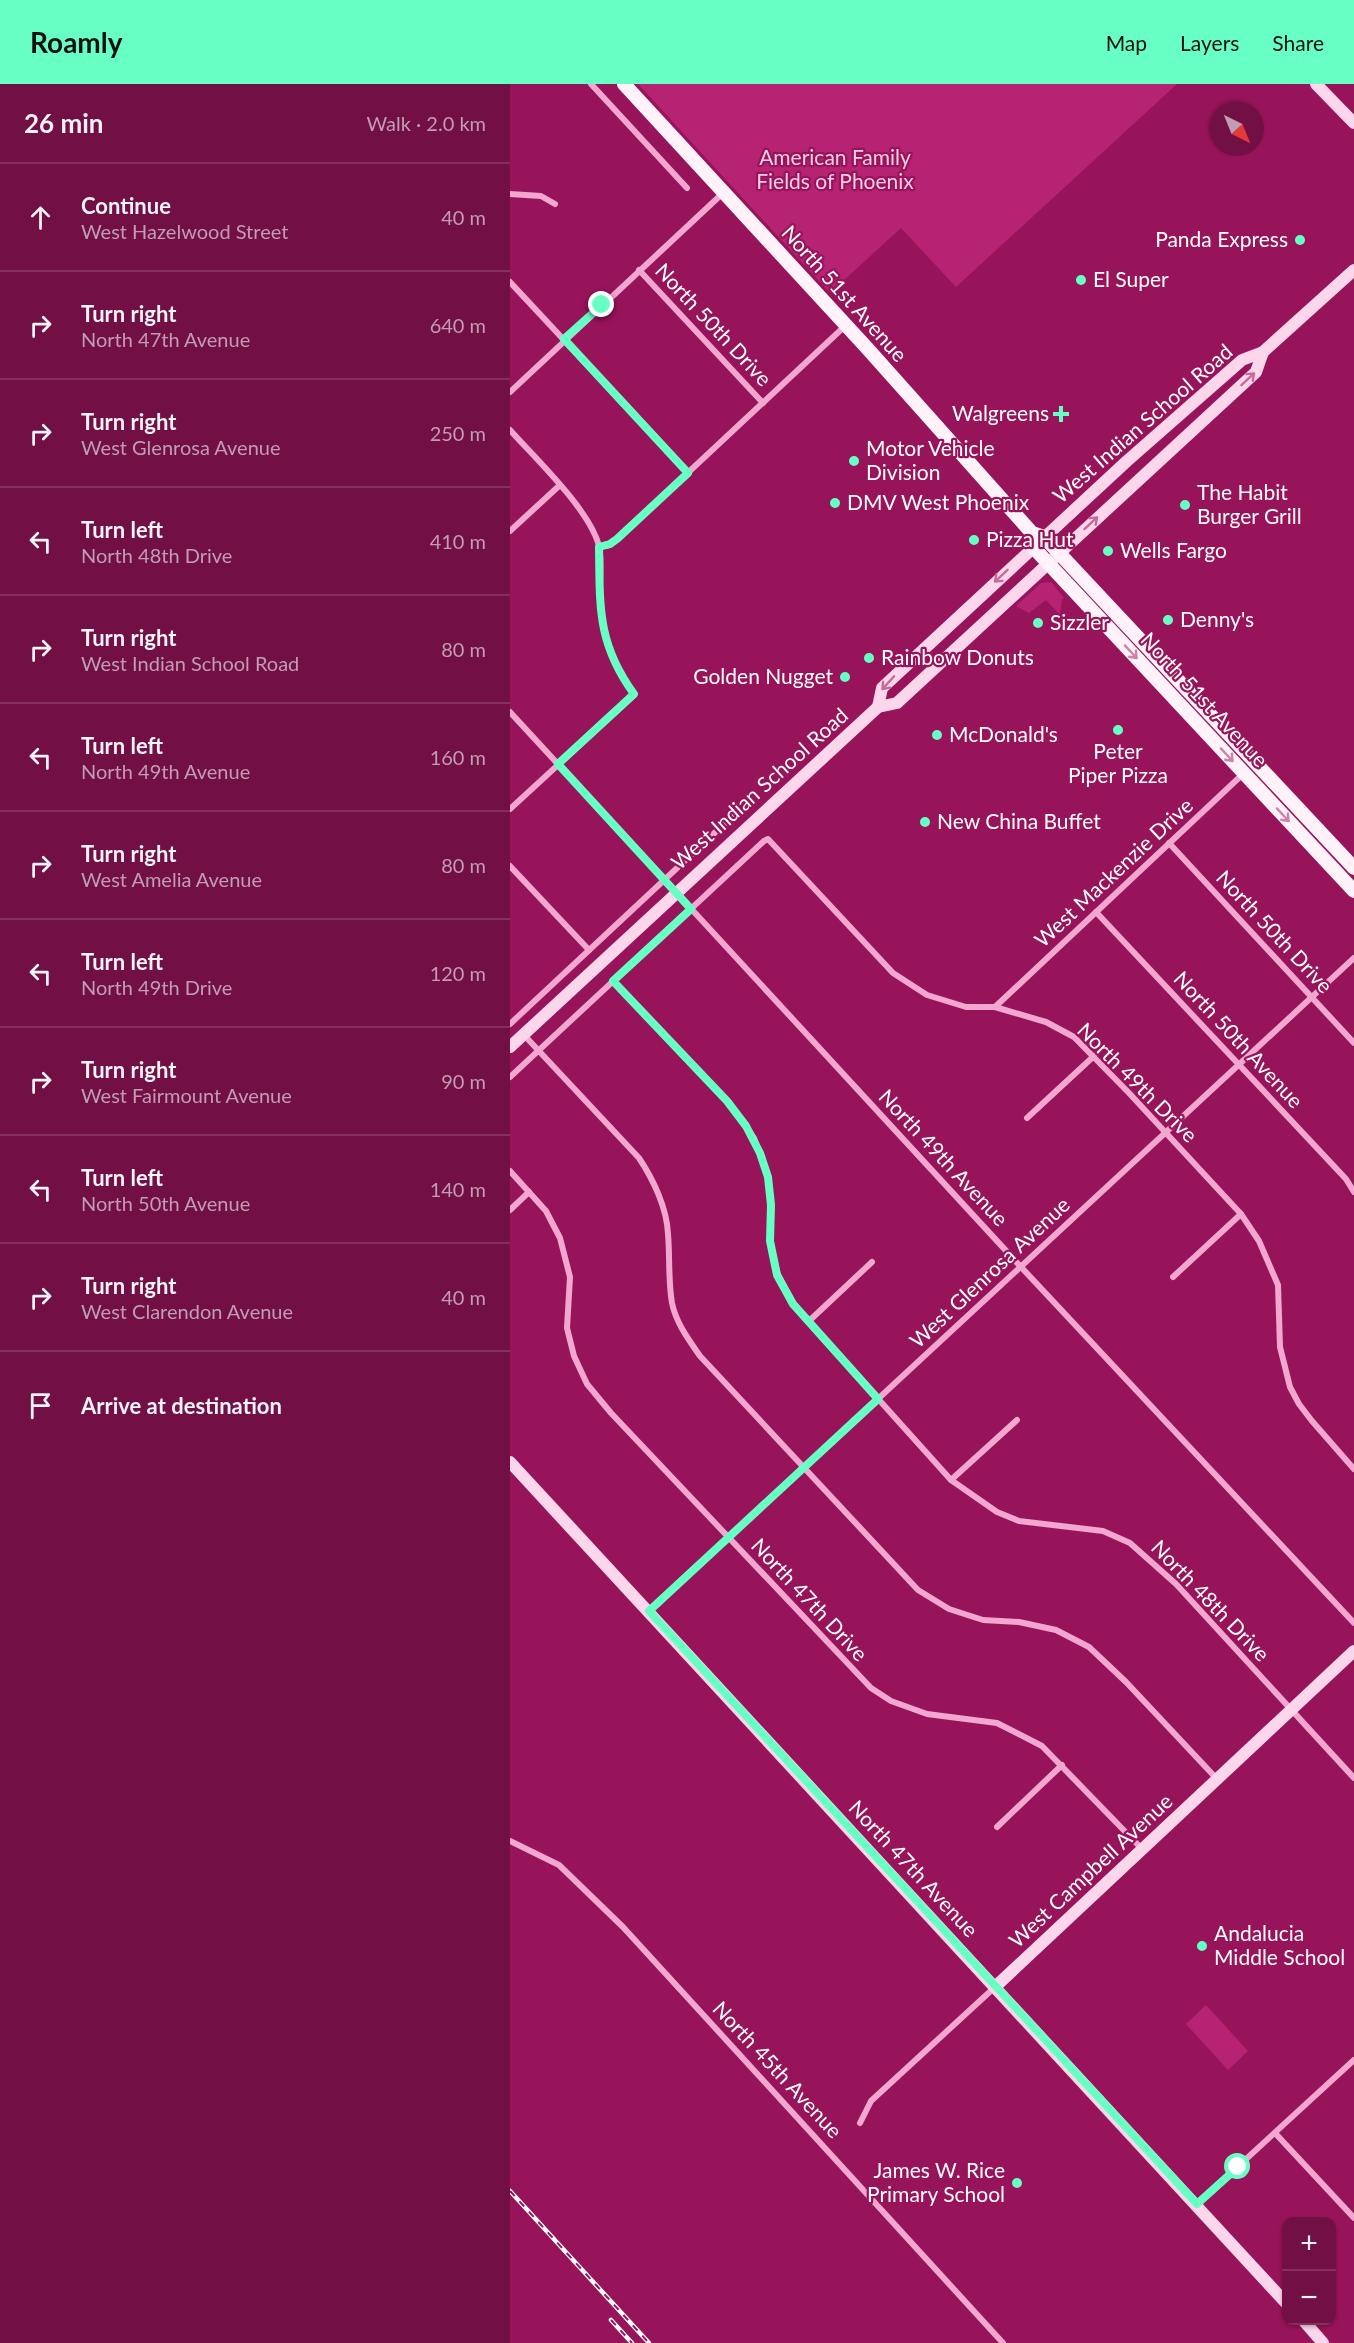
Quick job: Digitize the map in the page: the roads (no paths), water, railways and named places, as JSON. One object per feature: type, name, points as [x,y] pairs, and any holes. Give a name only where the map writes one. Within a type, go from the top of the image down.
[{"type":"main road","name":"North 51st Avenue","points":[[624,84],[846,326],[1036,539],[1048,563],[1354,891]]},
{"type":"main road","name":"North 51st Avenue","points":[[1036,539],[1059,553],[1354,868]]},
{"type":"street","points":[[591,84],[687,188]]},
{"type":"street","points":[[1316,84],[1354,123]]},
{"type":"street","points":[[510,392],[564,339],[723,193]]},
{"type":"street","points":[[510,194],[541,196],[555,204]]},
{"type":"street","name":"North 50th Drive","points":[[639,270],[763,403]]},
{"type":"street","name":"West Indian School Road","points":[[878,707],[882,688],[1036,539],[1242,360],[1263,352],[1354,270]]},
{"type":"street","points":[[510,282],[688,473]]},
{"type":"street","points":[[599,547],[617,539],[846,326]]},
{"type":"street","name":"West Indian School Road","points":[[510,1047],[675,892],[878,707],[897,703],[1256,372],[1263,352]]},
{"type":"street","points":[[510,430],[582,513],[599,547],[603,632],[620,675],[634,694],[510,809]]},
{"type":"street","points":[[510,531],[560,485]]},
{"type":"street","name":"North 49th Avenue","points":[[510,712],[1021,1267],[1354,1623]]},
{"type":"street","name":"West Mackenzie Drive","points":[[995,1008],[1256,762]]},
{"type":"street","name":"West Indian School Road","points":[[510,1024],[737,812]]},
{"type":"street","name":"West Indian School Road","points":[[510,1077],[768,839]]},
{"type":"street","name":"North 49th Drive","points":[[768,839],[893,973],[927,995],[966,1007],[995,1008],[1047,1022],[1074,1037],[1094,1056],[1240,1214],[1259,1240],[1278,1285],[1280,1347],[1290,1387],[1312,1421],[1354,1469]]},
{"type":"street","name":"North 50th Drive","points":[[1169,843],[1354,1042]]},
{"type":"street","points":[[510,866],[589,950]]},
{"type":"street","name":"North 50th Avenue","points":[[1096,912],[1346,1179],[1354,1192]]},
{"type":"street","name":"West Glenrosa Avenue","points":[[649,1611],[1354,958]]},
{"type":"street","name":"North 48th Drive","points":[[613,981],[727,1101],[754,1138],[768,1177],[771,1205],[770,1241],[777,1275],[793,1304],[951,1480],[997,1512],[1019,1521],[1103,1531],[1130,1544],[1176,1584],[1354,1778]]},
{"type":"street","points":[[510,1012],[516,1019]]},
{"type":"street","points":[[523,1035],[639,1158],[654,1181],[668,1232],[668,1268],[672,1305],[683,1332],[700,1356],[803,1469],[918,1590],[949,1609],[983,1620],[1019,1622],[1056,1630],[1089,1647],[1126,1682],[1217,1779]]},
{"type":"street","points":[[1027,1118],[1094,1056]]},
{"type":"street","name":"North 47th Drive","points":[[510,1171],[546,1211],[560,1238],[570,1277],[567,1328],[574,1356],[587,1384],[611,1413],[871,1689],[891,1701],[927,1714],[998,1723],[1042,1746],[1143,1850]]},
{"type":"street","points":[[510,1210],[529,1192]]},
{"type":"street","points":[[1173,1277],[1240,1214]]},
{"type":"street","points":[[808,1322],[872,1262]]},
{"type":"street","points":[[951,1480],[1017,1419]]},
{"type":"street","name":"North 47th Avenue","points":[[510,1462],[1282,2298]]},
{"type":"street","name":"West Campbell Avenue","points":[[860,2123],[864,2110],[871,2101],[1354,1651]]},
{"type":"street","points":[[997,1827],[1062,1765]]},
{"type":"street","name":"North 45th Avenue","points":[[510,1841],[559,1865],[623,1927],[1003,2343]]},
{"type":"street","points":[[1197,2204],[1353,2063]]},
{"type":"street","points":[[1275,2133],[1354,2217]]},
{"type":"street","points":[[1307,2325],[1323,2343]]},
{"type":"railway","points":[[510,2191],[649,2343]]},
{"type":"railway","points":[[611,2320],[632,2343]]},
{"type":"place","name":"Panda Express","points":[[1300,240]]},
{"type":"place","name":"El Super","points":[[1081,280]]},
{"type":"place","name":"Walgreens","points":[[1061,414]]},
{"type":"place","name":"Motor Vehicle Division","points":[[854,461]]},
{"type":"place","name":"DMV West Phoenix","points":[[835,503]]},
{"type":"place","name":"The Habit Burger Grill","points":[[1185,505]]},
{"type":"place","name":"Pizza Hut","points":[[974,540]]},
{"type":"place","name":"Wells Fargo","points":[[1108,551]]},
{"type":"place","name":"Denny's","points":[[1168,620]]},
{"type":"place","name":"Sizzler","points":[[1038,623]]},
{"type":"place","name":"Rainbow Donuts","points":[[869,658]]},
{"type":"place","name":"Golden Nugget","points":[[845,677]]},
{"type":"place","name":"Peter Piper Pizza","points":[[1118,730]]},
{"type":"place","name":"McDonald's","points":[[937,735]]},
{"type":"place","name":"New China Buffet","points":[[925,822]]},
{"type":"place","name":"Andalucia Middle School","points":[[1202,1946]]},
{"type":"place","name":"James W. Rice Primary School","points":[[1017,2183]]},
{"type":"park label","name":"American Family Fields of Phoenix","points":[[835,170]]}]
